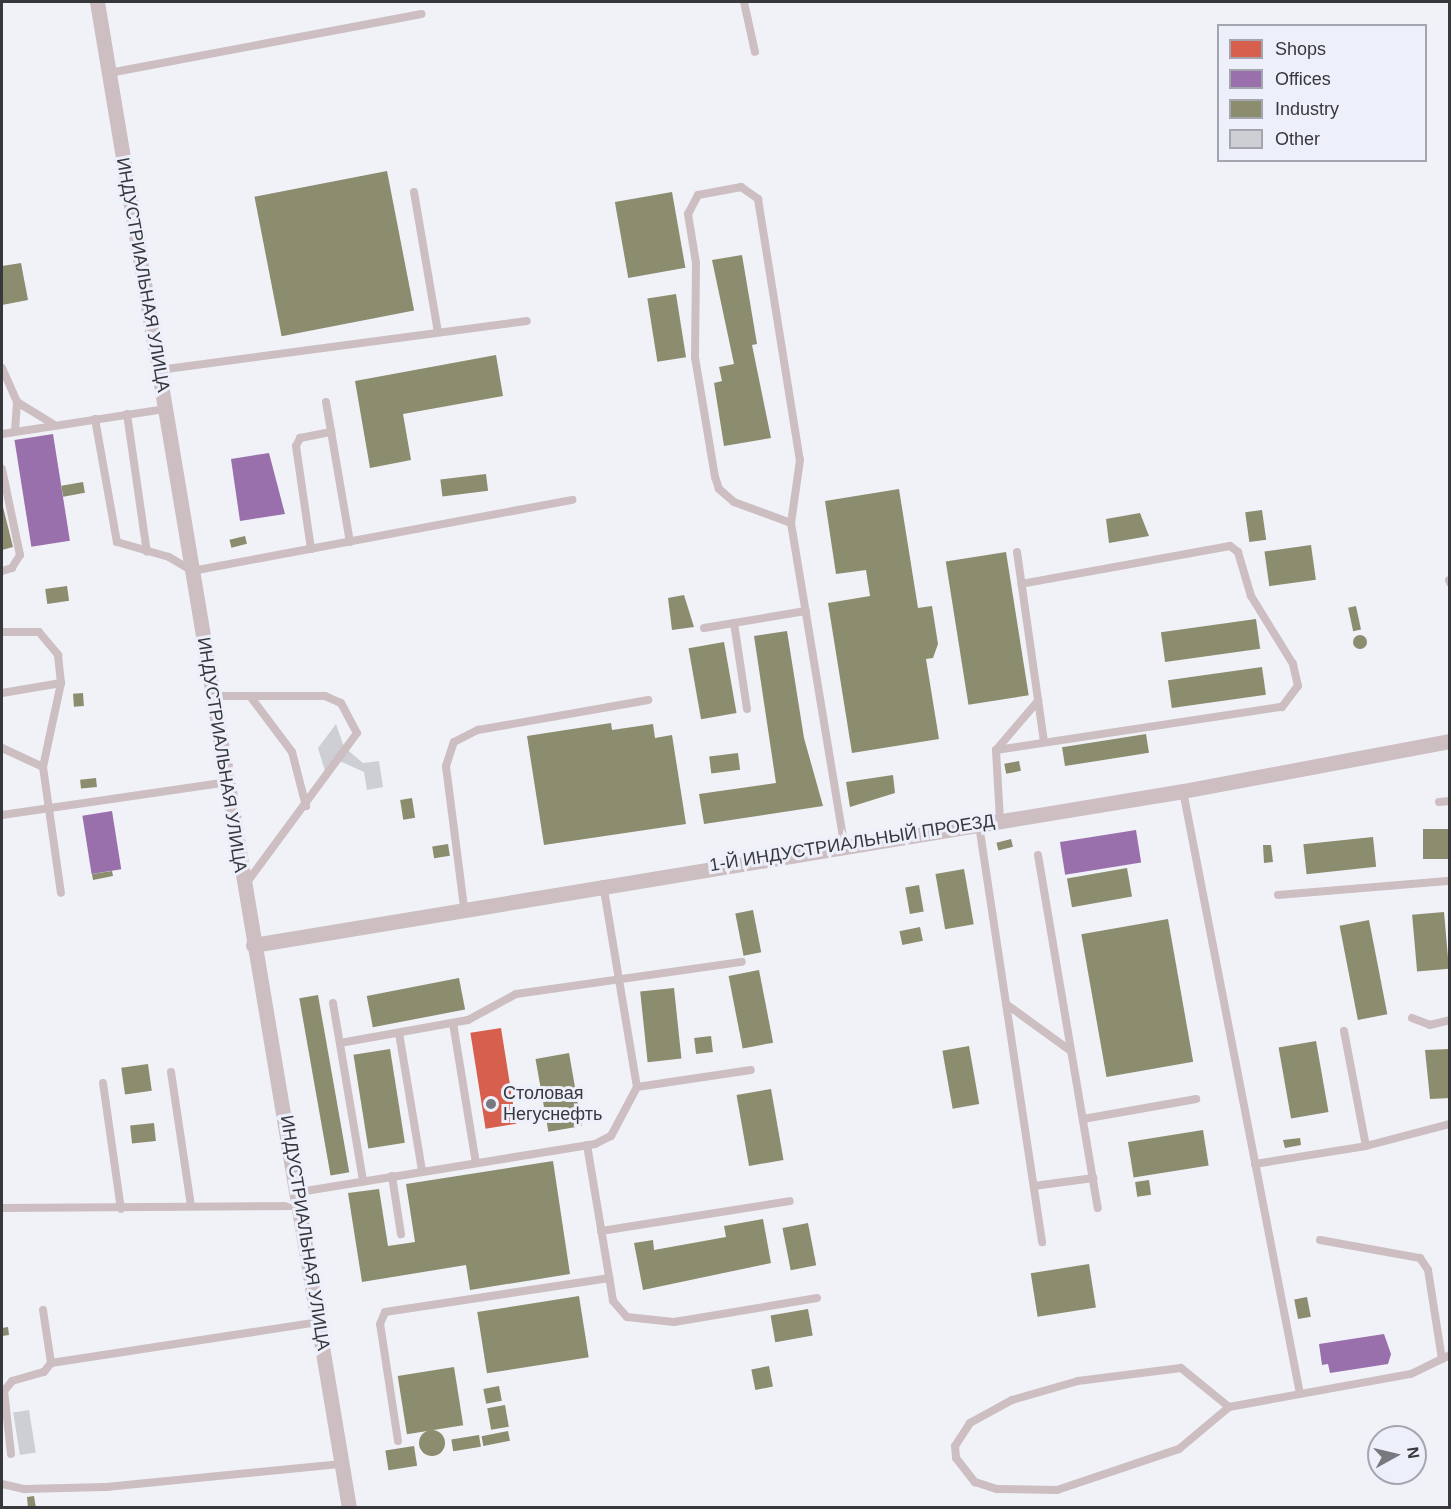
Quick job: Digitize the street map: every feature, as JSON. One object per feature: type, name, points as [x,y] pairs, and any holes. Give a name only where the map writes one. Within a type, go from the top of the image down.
[{"type":"street","name":"ИНДУСТРИАЛЬНАЯ УЛИЦА","points":[[97,2],[254,945],[300,1199],[349,1508]]},
{"type":"street","name":"1-Й ИНДУСТРИАЛЬНЫЙ ПРОЕЗД","points":[[254,945],[603,883],[1183,791],[1449,741]]},
{"type":"lane","points":[[744,2],[755,52]]},
{"type":"lane","points":[[109,73],[421,14]]},
{"type":"lane","points":[[791,523],[734,502],[719,489],[715,477],[695,358],[696,263],[688,214],[699,195],[741,187],[758,199],[800,460],[791,523],[843,844]]},
{"type":"lane","points":[[414,192],[438,332]]},
{"type":"lane","points":[[159,370],[527,321]]},
{"type":"lane","points":[[2,368],[16,402],[15,431]]},
{"type":"lane","points":[[16,402],[53,424]]},
{"type":"lane","points":[[326,402],[350,542]]},
{"type":"lane","points":[[2,434],[53,424],[166,409]]},
{"type":"lane","points":[[127,414],[147,552]]},
{"type":"lane","points":[[95,419],[114,536],[122,546],[147,552],[192,571],[572,500]]},
{"type":"lane","points":[[311,549],[296,446],[300,438],[331,432]]},
{"type":"lane","points":[[2,469],[20,555],[12,568],[2,571]]},
{"type":"lane","points":[[996,750],[1282,707],[1296,695],[1297,676],[1245,584],[1238,552],[1230,546],[1021,584]]},
{"type":"lane","points":[[1017,552],[1044,742]]},
{"type":"lane","points":[[704,628],[806,611]]},
{"type":"lane","points":[[734,623],[747,709]]},
{"type":"lane","points":[[2,632],[31,629],[48,637],[58,655],[61,683],[43,767],[47,809],[61,893]]},
{"type":"lane","points":[[2,693],[61,683]]},
{"type":"lane","points":[[213,696],[325,696],[353,717],[355,742],[244,886]]},
{"type":"lane","points":[[249,696],[292,752],[306,806]]},
{"type":"lane","points":[[464,907],[446,766],[454,742],[478,730],[648,700]]},
{"type":"lane","points":[[1000,820],[996,750],[1038,701]]},
{"type":"lane","points":[[2,748],[43,767]]},
{"type":"lane","points":[[2,815],[227,782]]},
{"type":"lane","points":[[1183,791],[1300,1394]]},
{"type":"lane","points":[[1439,802],[1449,801]]},
{"type":"lane","points":[[978,823],[1042,1242]]},
{"type":"lane","points":[[1038,855],[1098,1208]]},
{"type":"lane","points":[[1278,895],[1449,881]]},
{"type":"lane","points":[[2,1208],[121,1209],[300,1199],[363,1181],[587,1145],[611,1136],[637,1087],[603,883]]},
{"type":"lane","points":[[340,1043],[453,1023],[516,994],[742,962]]},
{"type":"lane","points":[[333,1003],[363,1181]]},
{"type":"lane","points":[[1006,1004],[1071,1051]]},
{"type":"lane","points":[[1412,1018],[1430,1025],[1449,1020]]},
{"type":"lane","points":[[453,1023],[476,1163]]},
{"type":"lane","points":[[1344,1031],[1366,1146]]},
{"type":"lane","points":[[399,1033],[422,1171]]},
{"type":"lane","points":[[637,1087],[751,1070]]},
{"type":"lane","points":[[171,1072],[191,1206]]},
{"type":"lane","points":[[103,1083],[121,1209]]},
{"type":"lane","points":[[1083,1119],[1196,1099]]},
{"type":"lane","points":[[1255,1164],[1366,1146],[1449,1124]]},
{"type":"lane","points":[[587,1145],[609,1278],[619,1311],[658,1323],[817,1298]]},
{"type":"lane","points":[[392,1176],[401,1234]]},
{"type":"lane","points":[[1034,1186],[1093,1178]]},
{"type":"lane","points":[[601,1231],[790,1201]]},
{"type":"lane","points":[[1229,1407],[1181,1368],[1078,1382],[1012,1400],[970,1423],[955,1446],[956,1458],[961,1470],[986,1486],[1057,1490],[1179,1449],[1229,1407],[1411,1374],[1446,1357],[1426,1263],[1414,1254],[1320,1240]]},
{"type":"lane","points":[[398,1441],[380,1324],[385,1312],[609,1278]]},
{"type":"lane","points":[[43,1310],[51,1363]]},
{"type":"lane","points":[[11,1454],[2,1398],[12,1381],[40,1375],[51,1363],[320,1322]]},
{"type":"lane","points":[[2,1484],[24,1490],[106,1487],[342,1464]]},
{"type":"building: Shops","points":[[501,1028],[516,1124],[486,1129],[470,1033]]},
{"type":"building: Offices","points":[[53,434],[70,541],[31,547],[14,440]]},
{"type":"building: Offices","points":[[269,453],[285,514],[240,521],[231,459]]},
{"type":"building: Offices","points":[[112,811],[121,869],[92,874],[82,816]]},
{"type":"building: Offices","points":[[1136,830],[1141,863],[1065,875],[1060,842]]},
{"type":"building: Offices","points":[[1384,1334],[1391,1354],[1388,1364],[1330,1373],[1328,1364],[1322,1365],[1319,1344]]},
{"type":"building: Industry","points":[[387,171],[414,310],[282,336],[254,197]]},
{"type":"building: Industry","points":[[672,192],[685,268],[628,278],[615,202]]},
{"type":"building: Industry","points":[[742,255],[757,344],[752,345],[771,438],[724,446],[714,383],[722,381],[719,367],[734,364],[712,260]]},
{"type":"building: Industry","points":[[21,263],[28,300],[2,305],[2,266]]},
{"type":"building: Industry","points":[[676,294],[686,357],[657,362],[647,299]]},
{"type":"building: Industry","points":[[496,355],[503,396],[403,414],[411,460],[370,468],[355,381]]},
{"type":"building: Industry","points":[[486,474],[488,491],[442,496],[440,480]]},
{"type":"building: Industry","points":[[83,482],[85,493],[63,497],[61,486]]},
{"type":"building: Industry","points":[[899,489],[918,608],[932,606],[938,644],[933,658],[926,659],[939,739],[852,753],[828,603],[870,596],[866,570],[836,574],[825,501]]},
{"type":"building: Industry","points":[[2,503],[13,547],[2,550]]},
{"type":"building: Industry","points":[[1262,510],[1266,540],[1249,542],[1245,512]]},
{"type":"building: Industry","points":[[1140,513],[1149,536],[1109,543],[1106,519]]},
{"type":"building: Industry","points":[[245,536],[247,544],[231,548],[229,540]]},
{"type":"building: Industry","points":[[1311,545],[1316,580],[1269,586],[1264,552]]},
{"type":"building: Industry","points":[[1006,552],[1029,695],[968,705],[946,562]]},
{"type":"building: Industry","points":[[67,586],[69,601],[47,604],[45,589]]},
{"type":"building: Industry","points":[[684,595],[694,627],[672,630],[668,598]]},
{"type":"building: Industry","points":[[1356,606],[1361,629],[1353,631],[1348,608]]},
{"type":"building: Industry","points":[[1256,619],[1260,649],[1165,662],[1161,632]]},
{"type":"building: Industry","points":[[787,631],[804,738],[823,806],[704,824],[699,794],[776,783],[754,636]]},
{"type":"building: Industry","points":[[1360,635],[1365,637],[1367,642],[1365,647],[1360,649],[1355,647],[1353,642],[1355,637]]},
{"type":"building: Industry","points":[[724,642],[737,713],[701,719],[689,648]]},
{"type":"building: Industry","points":[[1262,667],[1266,695],[1172,708],[1168,680]]},
{"type":"building: Industry","points":[[83,693],[84,706],[74,707],[73,694]]},
{"type":"building: Industry","points":[[611,723],[612,730],[653,724],[655,738],[672,735],[686,824],[544,845],[527,736]]},
{"type":"building: Industry","points":[[1146,734],[1149,753],[1065,766],[1062,747]]},
{"type":"building: Industry","points":[[738,753],[740,770],[711,773],[709,757]]},
{"type":"building: Industry","points":[[1019,761],[1021,771],[1006,774],[1004,764]]},
{"type":"building: Industry","points":[[893,775],[895,793],[850,807],[846,782]]},
{"type":"building: Industry","points":[[96,778],[97,787],[81,789],[80,780]]},
{"type":"building: Industry","points":[[412,798],[415,818],[403,820],[400,800]]},
{"type":"building: Industry","points":[[1423,829],[1450,829],[1450,859],[1423,859]]},
{"type":"building: Industry","points":[[1373,837],[1376,867],[1307,874],[1303,844]]},
{"type":"building: Industry","points":[[1011,839],[1013,847],[998,850],[996,843]]},
{"type":"building: Industry","points":[[448,844],[450,856],[434,858],[432,847]]},
{"type":"building: Industry","points":[[1263,845],[1271,845],[1273,862],[1264,863]]},
{"type":"building: Industry","points":[[1127,868],[1132,897],[1072,907],[1067,879]]},
{"type":"building: Industry","points":[[964,869],[974,924],[945,929],[935,874]]},
{"type":"building: Industry","points":[[112,871],[113,876],[93,880],[92,874]]},
{"type":"building: Industry","points":[[919,885],[924,912],[910,914],[905,887]]},
{"type":"building: Industry","points":[[753,910],[761,952],[744,956],[735,913]]},
{"type":"building: Industry","points":[[1444,912],[1449,969],[1417,972],[1412,915]]},
{"type":"building: Industry","points":[[1168,919],[1193,1062],[1107,1077],[1081,934]]},
{"type":"building: Industry","points":[[1369,920],[1387,1014],[1358,1020],[1340,926]]},
{"type":"building: Industry","points":[[920,927],[923,941],[902,945],[899,931]]},
{"type":"building: Industry","points":[[759,970],[773,1043],[743,1049],[729,976]]},
{"type":"building: Industry","points":[[459,978],[465,1009],[373,1027],[367,996]]},
{"type":"building: Industry","points":[[674,988],[681,1059],[648,1062],[640,992]]},
{"type":"building: Industry","points":[[318,995],[349,1172],[331,1176],[299,998]]},
{"type":"building: Industry","points":[[711,1036],[713,1052],[696,1054],[694,1038]]},
{"type":"building: Industry","points":[[1316,1041],[1329,1112],[1291,1119],[1279,1048]]},
{"type":"building: Industry","points":[[969,1046],[979,1104],[953,1109],[942,1051]]},
{"type":"building: Industry","points":[[390,1049],[405,1143],[368,1149],[353,1055]]},
{"type":"building: Industry","points":[[1450,1049],[1450,1098],[1430,1099],[1425,1050]]},
{"type":"building: Industry","points":[[569,1053],[582,1126],[548,1132],[536,1059]]},
{"type":"building: Industry","points":[[148,1064],[152,1091],[125,1094],[121,1068]]},
{"type":"building: Industry","points":[[771,1089],[784,1160],[749,1166],[737,1095]]},
{"type":"building: Industry","points":[[154,1123],[156,1141],[132,1143],[130,1126]]},
{"type":"building: Industry","points":[[1203,1130],[1209,1166],[1134,1177],[1128,1142]]},
{"type":"building: Industry","points":[[1300,1138],[1301,1145],[1285,1148],[1283,1140]]},
{"type":"building: Industry","points":[[553,1161],[570,1274],[470,1290],[466,1265],[362,1282],[348,1193],[379,1189],[388,1246],[415,1242],[406,1184]]},
{"type":"building: Industry","points":[[1149,1180],[1151,1195],[1137,1197],[1135,1182]]},
{"type":"building: Industry","points":[[763,1219],[771,1263],[643,1290],[634,1243],[653,1240],[654,1250],[726,1237],[724,1226]]},
{"type":"building: Industry","points":[[808,1223],[816,1265],[791,1270],[782,1228]]},
{"type":"building: Industry","points":[[1089,1264],[1096,1307],[1038,1317],[1031,1273]]},
{"type":"building: Industry","points":[[579,1296],[589,1357],[487,1373],[477,1312]]},
{"type":"building: Industry","points":[[1307,1297],[1311,1317],[1298,1319],[1294,1299]]},
{"type":"building: Industry","points":[[808,1309],[813,1336],[775,1342],[771,1316]]},
{"type":"building: Industry","points":[[8,1327],[9,1335],[2,1336],[2,1328]]},
{"type":"building: Industry","points":[[769,1366],[773,1387],[755,1390],[751,1369]]},
{"type":"building: Industry","points":[[454,1367],[463,1425],[407,1434],[398,1376]]},
{"type":"building: Industry","points":[[499,1386],[502,1401],[486,1404],[483,1389]]},
{"type":"building: Industry","points":[[505,1405],[509,1427],[491,1430],[487,1408]]},
{"type":"building: Industry","points":[[432,1430],[441,1434],[445,1443],[441,1452],[432,1456],[423,1452],[419,1443],[423,1434]]},
{"type":"building: Industry","points":[[508,1431],[510,1441],[483,1446],[481,1436]]},
{"type":"building: Industry","points":[[479,1435],[481,1447],[453,1451],[451,1439]]},
{"type":"building: Industry","points":[[414,1446],[417,1466],[388,1470],[385,1451]]},
{"type":"building: Industry","points":[[34,1496],[36,1508],[28,1508],[27,1497]]},
{"type":"building: Other","points":[[336,724],[344,747],[363,763],[379,761],[383,787],[367,790],[364,772],[335,759],[325,771],[318,748]]},
{"type":"building: Other","points":[[29,1410],[36,1452],[20,1455],[13,1413]]},
{"type":"place","name":"Столовая Негуснефть","points":[[491,1104]]}]
